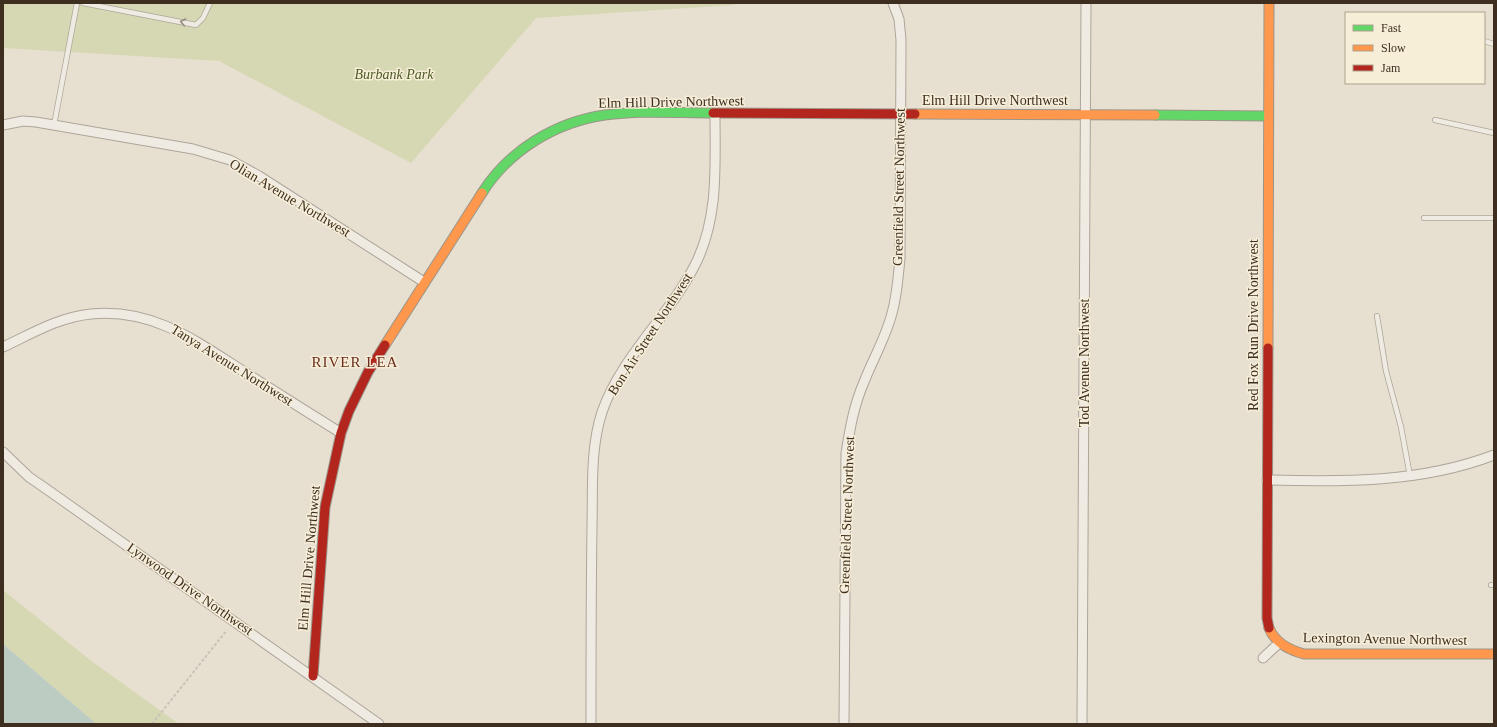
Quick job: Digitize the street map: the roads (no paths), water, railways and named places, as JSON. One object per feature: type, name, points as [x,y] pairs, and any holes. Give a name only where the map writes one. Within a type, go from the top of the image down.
[{"type":"street","name":"Greenfield Street Northwest","points":[[844,724],[846,453],[856,401],[886,334],[897,292],[900,259],[900,30],[893,3]]},
{"type":"street","name":"Tod Avenue Northwest","points":[[1082,724],[1086,3]]},
{"type":"street","name":"Red Fox Run Drive Northwest","points":[[1269,3],[1267,618],[1271,632],[1279,643]]},
{"type":"street","name":"Elm Hill Drive Northwest","points":[[313,676],[325,507],[341,433],[349,411],[368,372],[493,176],[515,155],[542,136],[572,123],[604,115],[646,113],[1268,116]]},
{"type":"street","name":"Bon Air Street Northwest","points":[[591,724],[593,465],[596,437],[603,410],[614,386],[686,280],[703,247],[710,225],[714,203],[716,114]]},
{"type":"street","name":"Olian Avenue Northwest","points":[[3,125],[23,122],[54,125],[193,149],[230,160],[259,176],[424,282]]},
{"type":"street","name":"Tanya Avenue Northwest","points":[[3,347],[52,324],[76,316],[105,313],[150,319],[185,334],[341,433]]},
{"type":"street","name":"Lynwood Drive Northwest","points":[[3,452],[29,477],[379,724]]},
{"type":"street","points":[[1267,480],[1361,481],[1410,476],[1433,472],[1494,455]]},
{"type":"street","points":[[1263,658],[1279,643]]},
{"type":"street","name":"Lexington Avenue Northwest","points":[[1279,643],[1290,651],[1304,654],[1494,654]]},
{"type":"lane","points":[[54,125],[77,3]]},
{"type":"lane","points":[[82,3],[196,25],[203,18],[210,3]]},
{"type":"lane","points":[[1435,120],[1494,134]]},
{"type":"lane","points":[[1424,218],[1494,218]]},
{"type":"lane","points":[[1377,316],[1386,371],[1410,476]]},
{"type":"district","name":"RIVER LEA","points":[[355,362]]},
{"type":"park label","name":"Burbank Park","points":[[394,74]]}]
